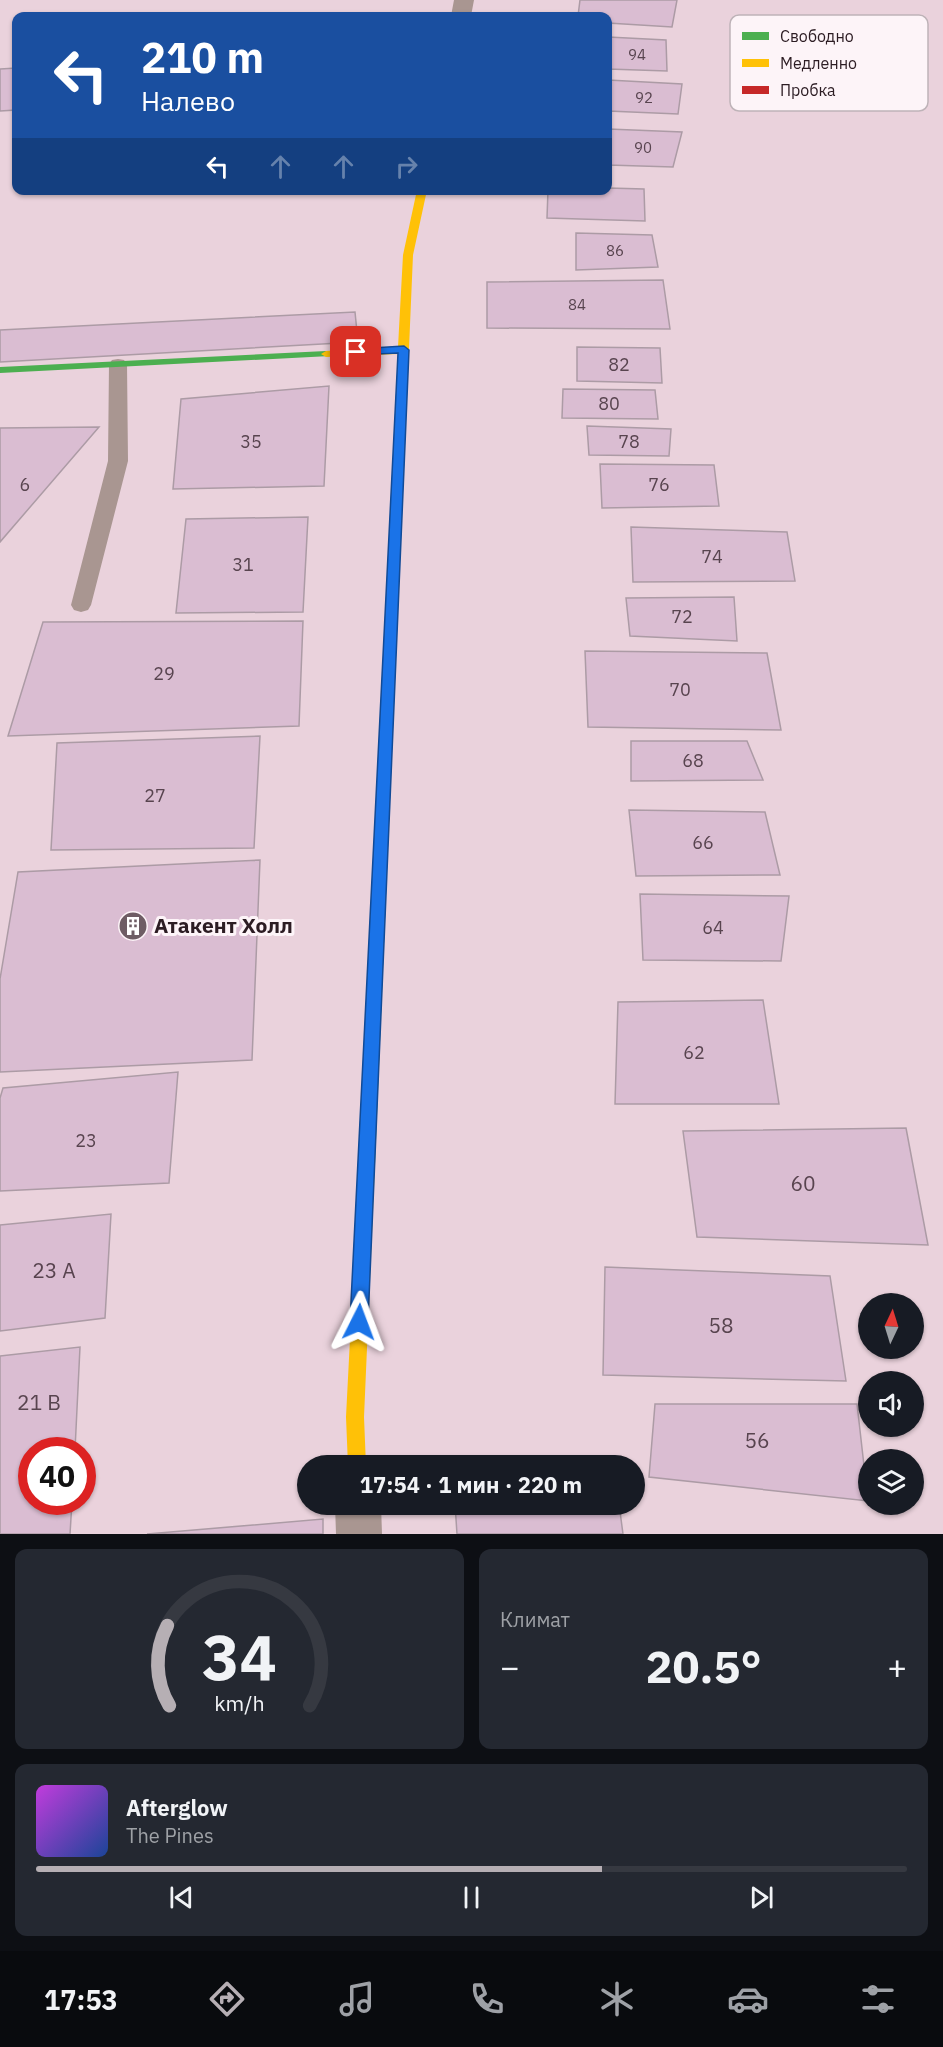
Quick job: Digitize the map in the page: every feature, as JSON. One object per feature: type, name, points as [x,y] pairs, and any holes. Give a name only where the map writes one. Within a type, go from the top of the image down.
[{"type":"street","points":[[357,1455],[355,1417],[408,255],[421,195]]},
{"type":"street","points":[[0,370],[404,350]]},
{"type":"street","points":[[358,1515],[359,1534]]},
{"type":"lane","points":[[81,605],[118,460],[118,364]]},
{"type":"building","points":[[580,0],[677,0],[672,27],[612,23],[612,12],[578,12]]},
{"type":"building","points":[[612,37],[666,40],[667,71],[612,69]]},
{"type":"building","points":[[12,68],[12,110],[0,111],[0,69]]},
{"type":"building","points":[[612,80],[682,84],[678,114],[612,111]]},
{"type":"building","points":[[612,129],[682,132],[673,167],[612,165]]},
{"type":"building","points":[[612,188],[644,189],[645,221],[547,218],[548,195],[612,195]]},
{"type":"building","points":[[576,233],[652,235],[658,267],[576,270]]},
{"type":"building","points":[[663,280],[670,329],[487,328],[487,282]]},
{"type":"building","points":[[355,312],[358,342],[0,362],[0,330]]},
{"type":"building","points":[[577,347],[660,348],[662,383],[577,381]]},
{"type":"building","points":[[329,386],[324,486],[173,489],[181,399]]},
{"type":"building","points":[[563,389],[655,390],[658,419],[562,418]]},
{"type":"building","points":[[587,426],[671,429],[669,456],[589,455]]},
{"type":"building","points":[[99,427],[0,542],[0,428]]},
{"type":"building","points":[[600,464],[714,465],[719,506],[602,508]]},
{"type":"building","points":[[308,517],[303,612],[176,613],[186,519]]},
{"type":"building","points":[[631,527],[787,532],[795,581],[633,582]]},
{"type":"building","points":[[734,597],[737,641],[630,636],[626,598]]},
{"type":"building","points":[[303,621],[299,726],[8,736],[43,622]]},
{"type":"building","points":[[585,651],[767,653],[781,730],[588,727]]},
{"type":"building","points":[[260,736],[254,848],[51,850],[57,743]]},
{"type":"building","points":[[631,741],[747,741],[763,780],[631,781]]},
{"type":"building","points":[[629,810],[765,812],[780,875],[636,876]]},
{"type":"building","name":"Атакент Холл","points":[[260,860],[252,1060],[0,1072],[0,979],[18,872]]},
{"type":"building","points":[[640,894],[789,896],[781,961],[643,960]]},
{"type":"building","points":[[763,1000],[779,1104],[615,1104],[618,1002]]},
{"type":"building","points":[[178,1072],[169,1183],[0,1191],[0,1098],[3,1088]]},
{"type":"building","points":[[906,1128],[928,1245],[697,1237],[683,1131]]},
{"type":"building","points":[[111,1214],[105,1318],[0,1331],[0,1225]]},
{"type":"building","points":[[605,1267],[830,1276],[846,1381],[603,1375]]},
{"type":"building","points":[[80,1347],[76,1437],[18,1437],[18,1515],[71,1515],[70,1534],[0,1534],[0,1356]]},
{"type":"building","points":[[655,1404],[857,1404],[858,1437],[861,1437],[862,1449],[858,1449],[858,1500],[649,1477]]},
{"type":"building","points":[[456,1515],[620,1515],[623,1534],[457,1534]]},
{"type":"building","points":[[323,1519],[323,1534],[147,1534]]},
{"type":"traffic: fast","points":[[0,370],[326,354]]},
{"type":"traffic: fast","points":[[367,1164],[381,846]]},
{"type":"traffic: slow","points":[[394,558],[408,255],[421,195]]},
{"type":"traffic: slow","points":[[326,354],[404,350]]},
{"type":"traffic: slow","points":[[357,1455],[355,1417],[367,1164]]},
{"type":"traffic: jam","points":[[381,846],[394,558]]},
{"type":"place","name":"Атакент Холл","points":[[133,926]]},
{"type":"route","points":[[356,352],[404,350],[359,1322]]}]
